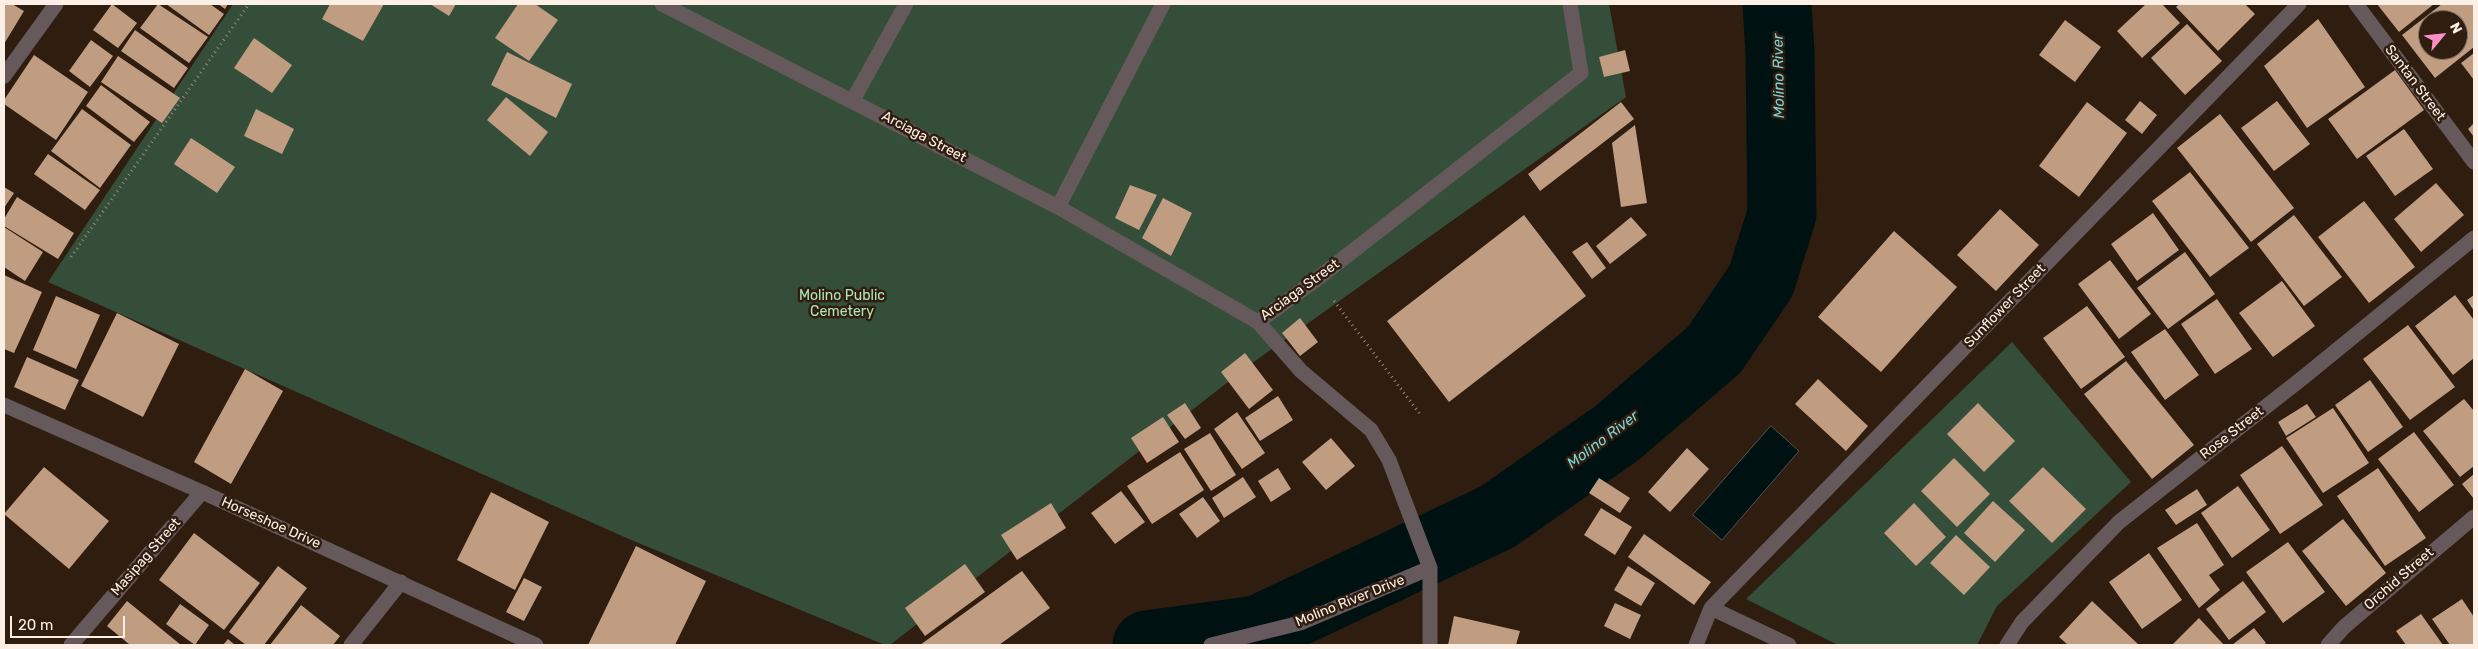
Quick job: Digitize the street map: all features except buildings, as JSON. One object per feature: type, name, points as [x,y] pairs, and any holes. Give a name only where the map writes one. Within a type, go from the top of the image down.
[{"type":"street","points":[[4,76],[54,4]]},
{"type":"street","name":"Arciaga Street","points":[[662,4],[853,100],[1058,207],[1258,322],[1317,279],[1580,73],[1570,4]]},
{"type":"street","points":[[853,100],[906,4]]},
{"type":"street","points":[[1058,207],[1163,4]]},
{"type":"street","name":"Sunflower Street","points":[[1711,608],[2299,4]]},
{"type":"street","name":"Santan Street","points":[[2356,4],[2474,162]]},
{"type":"street","name":"Rose Street","points":[[2007,645],[2022,622],[2119,522],[2305,376],[2474,238]]},
{"type":"street","points":[[1258,322],[1301,370],[1371,430],[1389,460],[1430,568],[1430,645]]},
{"type":"street","name":"Horseshoe Drive","points":[[4,405],[202,492],[536,645]]},
{"type":"street","name":"Masipag Street","points":[[71,645],[202,492]]},
{"type":"street","name":"Orchid Street","points":[[2328,645],[2344,627],[2474,517]]},
{"type":"street","name":"Molino River Drive","points":[[1211,645],[1300,623],[1430,568]]},
{"type":"street","points":[[351,645],[401,582]]},
{"type":"street","points":[[1696,645],[1711,608],[1789,645]]},
{"type":"path","points":[[71,258],[249,4]]},
{"type":"path","points":[[1317,279],[1420,414]]},
{"type":"green space","name":"Molino Public Cemetery","points":[[233,4],[1609,4],[1626,97],[1255,361],[890,645],[885,645],[629,539],[48,282]]},
{"type":"green space","points":[[2012,342],[2131,482],[1997,606],[1977,645],[1838,645],[1746,599]]},
{"type":"shaded area","points":[[1771,426],[1799,451],[1722,540],[1693,515]]},
{"type":"waterway","name":"Molino River","points":[[1147,645],[1258,630],[1497,517],[1617,433],[1714,350],[1761,281],[1782,214],[1780,53],[1777,4]]}]
